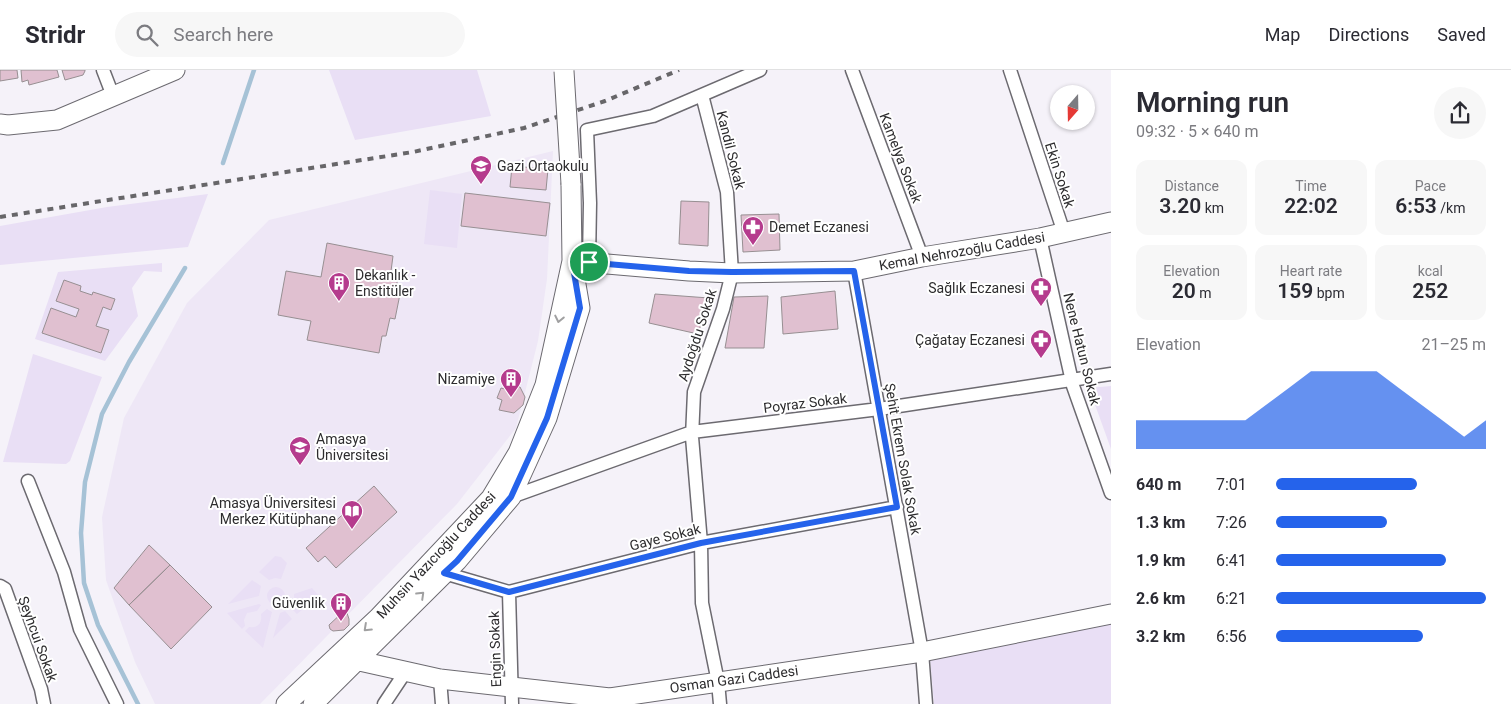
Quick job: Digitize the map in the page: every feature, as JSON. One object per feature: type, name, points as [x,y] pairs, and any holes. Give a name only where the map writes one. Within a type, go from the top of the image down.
[{"type":"street","points":[[103,70],[113,96]]},
{"type":"street","points":[[0,124],[8,125],[57,120],[175,70]]},
{"type":"street","points":[[581,261],[590,203],[587,130],[653,116],[760,70]]},
{"type":"street","name":"Kamelya Sokak","points":[[852,70],[922,257]]},
{"type":"street","name":"Ekin Sokak","points":[[1010,70],[1064,233]]},
{"type":"street","name":"Muhsin Yazıcıoğlu Caddesi","points":[[312,704],[457,561],[511,497],[547,418],[580,308],[581,261],[571,184],[564,71]]},
{"type":"street","name":"Kandil Sokak","points":[[702,95],[728,192],[732,272]]},
{"type":"street","name":"Kemal Nehrozoğlu Caddesi","points":[[581,261],[689,271],[854,271],[922,257],[1040,238],[1111,222]]},
{"type":"street","name":"Nene Hatun Sokak","points":[[1040,238],[1071,379],[1111,494]]},
{"type":"street","name":"Muhsin Yazıcıoğlu Caddesi","points":[[286,704],[378,618],[491,498],[518,453],[545,385],[581,261]]},
{"type":"street","name":"Şehit Ekrem Solak Sokak","points":[[854,271],[922,652],[926,704]]},
{"type":"street","name":"Aydoğdu Sokak","points":[[720,704],[718,682],[702,603],[701,543],[692,432],[694,392],[723,309],[732,272]]},
{"type":"street","name":"Poyraz Sokak","points":[[511,497],[692,432],[879,409],[1111,374]]},
{"type":"street","points":[[28,481],[64,572],[80,630],[117,704]]},
{"type":"street","name":"Gaye Sokak","points":[[509,592],[701,543],[897,507]]},
{"type":"street","points":[[444,573],[509,592]]},
{"type":"street","name":"Şeyhcui Sokak","points":[[0,586],[5,590],[42,689],[44,704]]},
{"type":"street","name":"Engin Sokak","points":[[509,592],[512,696]]},
{"type":"street","name":"Osman Gazi Caddesi","points":[[355,660],[512,696],[597,700],[922,652],[1111,614]]},
{"type":"street","points":[[384,704],[406,672]]},
{"type":"street","points":[[440,679],[442,704]]},
{"type":"shaded area","points":[[329,70],[477,70],[491,116],[355,140]]},
{"type":"shaded area","name":"Amasya Üniversitesi","points":[[553,151],[547,279],[538,341],[516,428],[457,504],[260,704],[155,704],[135,662],[106,580],[102,517],[124,418],[187,303],[269,220]]},
{"type":"shaded area","points":[[430,190],[462,194],[457,248],[424,244]]},
{"type":"shaded area","points":[[208,194],[188,247],[0,265],[0,226],[107,207]]},
{"type":"shaded area","points":[[162,263],[162,272],[144,271],[132,288],[138,316],[105,361],[35,339],[58,272]]},
{"type":"shaded area","points":[[33,354],[102,377],[70,461],[66,464],[3,462]]},
{"type":"shaded area","points":[[1111,386],[1111,449],[1089,388]]},
{"type":"shaded area","points":[[275,556],[281,557],[287,563],[281,579],[269,580],[259,572]]},
{"type":"shaded area","points":[[252,580],[261,586],[259,596],[228,604]]},
{"type":"shaded area","points":[[276,587],[282,590],[285,596],[282,602],[276,605],[270,602],[267,596],[270,590]]},
{"type":"shaded area","points":[[312,588],[319,596],[297,614],[290,607],[294,594]]},
{"type":"shaded area","points":[[261,605],[257,611],[247,613],[244,620],[245,626],[242,629],[227,613]]},
{"type":"shaded area","points":[[267,609],[272,612],[263,648],[245,631],[249,627],[255,627],[259,624],[261,614]]},
{"type":"shaded area","points":[[285,611],[292,619],[273,638],[280,613]]},
{"type":"shaded area","points":[[1111,623],[1111,704],[934,704],[930,657]]},
{"type":"building","points":[[0,70],[17,70],[18,78],[0,81]]},
{"type":"building","points":[[21,70],[57,70],[59,77],[29,85],[28,80],[22,82]]},
{"type":"building","points":[[62,70],[85,71],[83,75],[65,80]]},
{"type":"building","points":[[512,166],[548,169],[546,190],[510,187]]},
{"type":"building","points":[[465,193],[550,203],[546,236],[461,226]]},
{"type":"building","points":[[681,201],[709,202],[708,246],[679,244]]},
{"type":"building","points":[[779,214],[780,250],[743,252],[741,215]]},
{"type":"building","name":"Dekanlık - Enstitüler","points":[[327,243],[393,256],[391,271],[399,272],[396,288],[401,289],[395,319],[390,318],[386,336],[382,336],[379,353],[307,340],[311,321],[278,315],[286,271],[321,277]]},
{"type":"building","points":[[64,280],[81,286],[80,291],[92,295],[93,292],[115,299],[111,310],[103,307],[96,326],[109,330],[101,353],[42,333],[51,308],[76,317],[79,309],[56,301]]},
{"type":"building","points":[[835,291],[838,329],[783,334],[781,297]]},
{"type":"building","points":[[655,294],[709,298],[698,334],[649,323]]},
{"type":"building","points":[[768,296],[764,348],[725,348],[734,297]]},
{"type":"building","name":"Nizamiye","points":[[507,382],[520,387],[525,397],[523,405],[514,413],[499,410],[502,400],[497,398],[501,388],[505,389]]},
{"type":"building","name":"Amasya Üniversitesi Merkez Kütüphane","points":[[374,486],[397,512],[336,568],[325,556],[318,562],[306,548]]},
{"type":"building","points":[[149,545],[170,565],[129,605],[114,588]]},
{"type":"building","points":[[170,565],[212,607],[171,649],[129,605]]},
{"type":"building","name":"Güvenlik","points":[[344,611],[347,613],[349,625],[344,630],[333,631],[329,625]]},
{"type":"waterway","points":[[223,163],[254,70]]},
{"type":"waterway","points":[[138,704],[98,625],[84,583],[81,533],[85,482],[102,414],[129,362],[185,268]]},
{"type":"railway","points":[[0,217],[413,152],[524,128],[605,101],[679,70]]},
{"type":"place","name":"Gazi Ortaokulu","points":[[481,185]]},
{"type":"place","name":"Demet Eczanesi","points":[[753,246]]},
{"type":"place","name":"Dekanlık - Enstitüler","points":[[339,302]]},
{"type":"place","name":"Sağlık Eczanesi","points":[[1041,307]]},
{"type":"place","name":"Çağatay Eczanesi","points":[[1041,359]]},
{"type":"place","name":"Nizamiye","points":[[511,398]]},
{"type":"place","name":"Amasya Üniversitesi","points":[[300,466]]},
{"type":"place","name":"Amasya Üniversitesi Merkez Kütüphane","points":[[352,530]]},
{"type":"place","name":"Güvenlik","points":[[341,622]]},
{"type":"route","points":[[572,261],[589,262],[689,271],[854,271],[897,507],[701,543],[509,592],[444,573],[457,561],[511,497],[547,418],[580,308],[572,261]]}]
